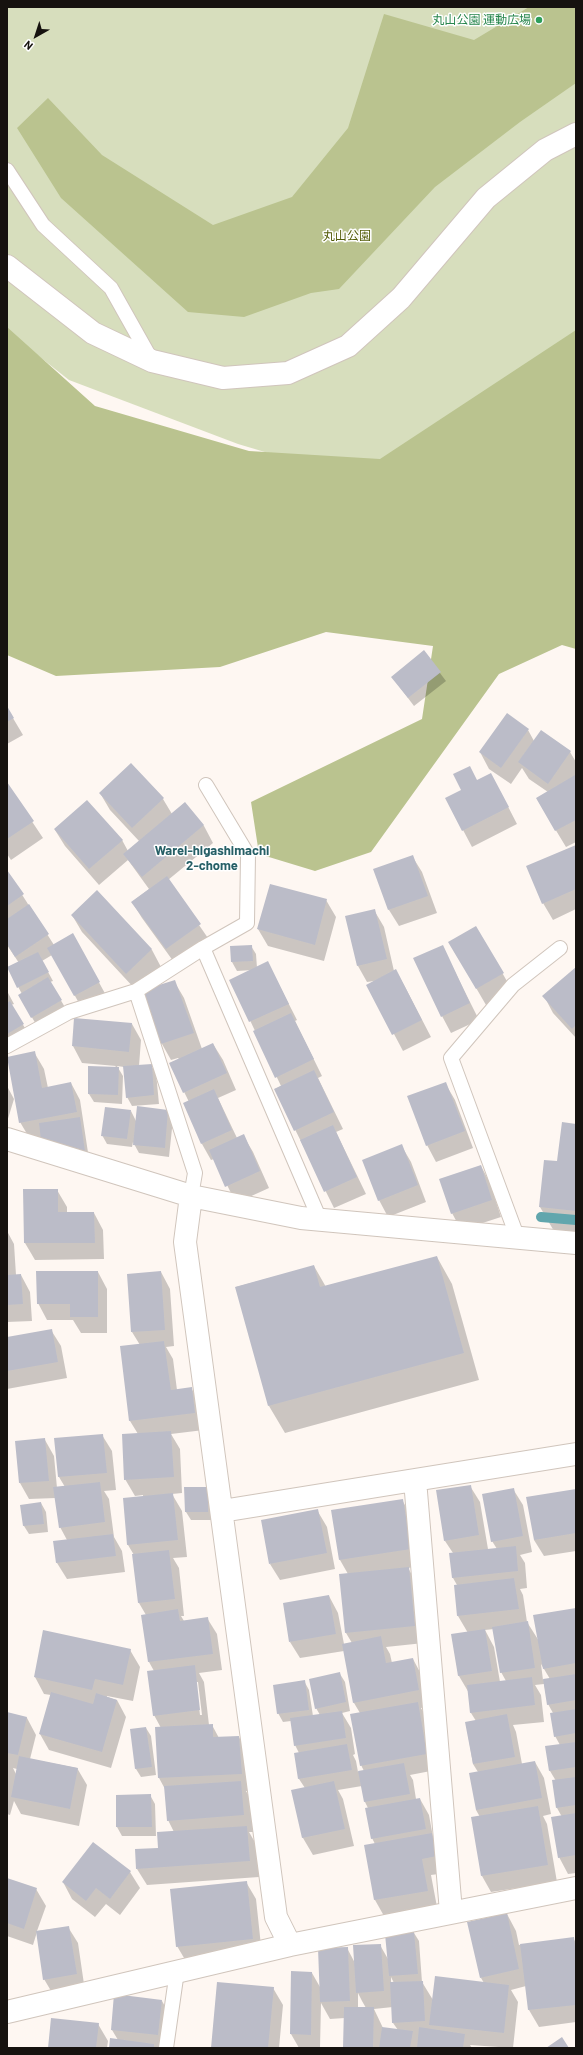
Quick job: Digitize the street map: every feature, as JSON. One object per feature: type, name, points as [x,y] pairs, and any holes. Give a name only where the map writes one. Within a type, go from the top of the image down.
[{"type":"street","points":[[7,266],[93,333],[152,361],[223,378],[288,373],[348,346],[401,298],[486,198],[545,150],[576,134]]},
{"type":"street","points":[[7,1139],[191,1196],[301,1218],[576,1244]]},
{"type":"street","points":[[191,1196],[186,1242],[276,1917],[290,1945]]},
{"type":"street","points":[[222,1511],[576,1454]]},
{"type":"street","points":[[415,1480],[451,1912]]},
{"type":"street","points":[[7,2012],[290,1945],[576,1888]]},
{"type":"lane","points":[[7,170],[43,225],[110,288],[152,361]]},
{"type":"lane","points":[[7,1046],[69,1012],[136,991],[203,948],[246,924],[248,855],[206,785]]},
{"type":"lane","points":[[203,948],[320,1220]]},
{"type":"lane","points":[[518,1239],[451,1058],[513,985],[560,948]]},
{"type":"lane","points":[[136,991],[195,1172],[191,1196]]},
{"type":"lane","points":[[166,2048],[177,1971]]},
{"type":"green space","name":"丸山公園","points":[[7,7],[576,7],[576,436],[431,465],[285,458],[238,444],[69,380],[7,331]]},
{"type":"green space","points":[[529,7],[576,7],[576,83],[520,122],[435,187],[339,289],[311,293],[244,317],[188,312],[61,198],[17,128],[48,98],[102,155],[213,225],[292,197],[348,128],[384,14],[474,40]]},
{"type":"green space","points":[[7,327],[95,406],[249,451],[380,459],[576,330],[576,649],[562,645],[499,674],[371,852],[315,871],[259,854],[251,802],[422,719],[433,646],[326,632],[220,667],[56,676],[7,655]]},
{"type":"building","points":[[424,650],[441,672],[408,698],[391,677]]},
{"type":"building","points":[[7,706],[14,718],[7,722]]},
{"type":"building","points":[[507,713],[529,729],[501,768],[479,752]]},
{"type":"building","points":[[541,730],[571,751],[548,784],[518,762]]},
{"type":"building","points":[[131,763],[164,798],[132,828],[99,793]]},
{"type":"building","points":[[470,766],[477,780],[491,773],[509,807],[462,831],[445,798],[461,790],[453,774]]},
{"type":"building","points":[[575,775],[576,820],[555,831],[536,798]]},
{"type":"building","points":[[7,782],[34,821],[7,839]]},
{"type":"building","points":[[87,800],[123,840],[89,869],[54,829]]},
{"type":"building","points":[[185,802],[204,825],[142,877],[123,854]]},
{"type":"building","points":[[576,845],[576,889],[542,904],[526,866]]},
{"type":"building","points":[[413,855],[428,896],[388,910],[373,869]]},
{"type":"building","points":[[7,870],[24,894],[7,906]]},
{"type":"building","points":[[167,876],[201,924],[166,949],[131,902]]},
{"type":"building","points":[[270,884],[327,899],[315,945],[257,929]]},
{"type":"building","points":[[97,890],[152,949],[126,974],[71,915]]},
{"type":"building","points":[[29,904],[49,934],[15,957],[7,944],[7,919]]},
{"type":"building","points":[[375,909],[387,959],[357,966],[345,916]]},
{"type":"building","points":[[476,926],[504,973],[476,989],[448,942]]},
{"type":"building","points":[[73,933],[100,982],[74,996],[47,948]]},
{"type":"building","points":[[252,945],[253,961],[231,962],[230,946]]},
{"type":"building","points":[[443,945],[470,1003],[441,1017],[413,958]]},
{"type":"building","points":[[38,952],[49,972],[17,988],[7,967]]},
{"type":"building","points":[[268,961],[289,1004],[249,1022],[229,980]]},
{"type":"building","points":[[576,967],[576,1025],[572,1029],[542,996]]},
{"type":"building","points":[[396,969],[422,1020],[392,1035],[366,985]]},
{"type":"building","points":[[48,977],[62,1000],[31,1018],[18,995]]},
{"type":"building","points":[[175,980],[194,1033],[161,1044],[143,990]]},
{"type":"building","points":[[10,1001],[24,1024],[7,1034],[7,1003]]},
{"type":"building","points":[[291,1013],[314,1059],[275,1078],[253,1031]]},
{"type":"building","points":[[74,1018],[132,1023],[129,1052],[72,1046]]},
{"type":"building","points":[[213,1043],[227,1073],[183,1093],[169,1063]]},
{"type":"building","points":[[35,1051],[42,1088],[71,1082],[77,1112],[19,1123],[7,1057]]},
{"type":"building","points":[[152,1064],[154,1095],[126,1098],[123,1066]]},
{"type":"building","points":[[88,1066],[119,1067],[118,1095],[88,1094]]},
{"type":"building","points":[[314,1070],[334,1112],[294,1131],[274,1089]]},
{"type":"building","points":[[446,1082],[465,1131],[426,1146],[407,1096]]},
{"type":"building","points":[[214,1089],[232,1130],[201,1144],[183,1103]]},
{"type":"building","points":[[137,1106],[168,1110],[165,1148],[133,1145]]},
{"type":"building","points":[[105,1107],[131,1110],[127,1139],[101,1136]]},
{"type":"building","points":[[80,1117],[85,1151],[41,1140],[39,1123]]},
{"type":"building","points":[[562,1122],[576,1124],[576,1211],[539,1207],[544,1160],[557,1161]]},
{"type":"building","points":[[333,1125],[357,1177],[324,1192],[300,1140]]},
{"type":"building","points":[[244,1134],[260,1171],[225,1187],[209,1150]]},
{"type":"building","points":[[402,1144],[418,1185],[378,1201],[362,1160]]},
{"type":"building","points":[[481,1165],[492,1200],[451,1214],[439,1179]]},
{"type":"building","points":[[23,1189],[58,1189],[58,1212],[94,1212],[95,1243],[24,1243]]},
{"type":"building","points":[[437,1256],[464,1353],[268,1406],[235,1287],[314,1265],[320,1287]]},
{"type":"building","points":[[36,1271],[98,1271],[98,1317],[70,1317],[70,1304],[37,1304]]},
{"type":"building","points":[[161,1271],[165,1330],[131,1332],[127,1274]]},
{"type":"building","points":[[21,1274],[23,1304],[7,1305],[7,1275]]},
{"type":"building","points":[[52,1329],[58,1362],[7,1371],[7,1337]]},
{"type":"building","points":[[164,1341],[171,1390],[192,1387],[195,1413],[129,1421],[120,1346]]},
{"type":"building","points":[[171,1431],[174,1477],[124,1480],[122,1434]]},
{"type":"building","points":[[103,1434],[107,1473],[58,1477],[54,1438]]},
{"type":"building","points":[[45,1438],[49,1481],[19,1483],[15,1441]]},
{"type":"building","points":[[100,1482],[105,1522],[59,1528],[53,1487]]},
{"type":"building","points":[[471,1485],[479,1535],[444,1541],[436,1490]]},
{"type":"building","points":[[184,1487],[208,1487],[208,1512],[185,1512]]},
{"type":"building","points":[[514,1488],[523,1536],[491,1542],[482,1494]]},
{"type":"building","points":[[576,1489],[576,1533],[534,1540],[526,1497]]},
{"type":"building","points":[[173,1493],[178,1540],[127,1545],[123,1498]]},
{"type":"building","points":[[403,1499],[411,1549],[339,1560],[331,1510]]},
{"type":"building","points":[[41,1502],[44,1524],[23,1526],[20,1505]]},
{"type":"building","points":[[318,1509],[327,1553],[269,1564],[261,1520]]},
{"type":"building","points":[[113,1534],[116,1556],[56,1563],[53,1541]]},
{"type":"building","points":[[516,1546],[518,1571],[452,1578],[449,1553]]},
{"type":"building","points":[[169,1550],[175,1599],[138,1603],[132,1554]]},
{"type":"building","points":[[409,1567],[415,1626],[345,1633],[339,1574]]},
{"type":"building","points":[[514,1578],[519,1609],[457,1616],[454,1585]]},
{"type":"building","points":[[329,1595],[336,1634],[289,1642],[283,1603]]},
{"type":"building","points":[[576,1608],[576,1663],[543,1669],[533,1615]]},
{"type":"building","points":[[178,1609],[180,1621],[208,1617],[213,1654],[148,1662],[141,1615]]},
{"type":"building","points":[[528,1621],[535,1668],[500,1673],[492,1627]]},
{"type":"building","points":[[485,1629],[492,1671],[458,1676],[451,1634]]},
{"type":"building","points":[[43,1630],[131,1649],[123,1685],[95,1679],[92,1690],[34,1677]]},
{"type":"building","points":[[381,1636],[386,1663],[413,1658],[419,1690],[353,1703],[342,1644]]},
{"type":"building","points":[[195,1665],[200,1710],[153,1716],[147,1671]]},
{"type":"building","points":[[340,1672],[346,1702],[315,1709],[309,1679]]},
{"type":"building","points":[[576,1674],[576,1700],[547,1705],[543,1679]]},
{"type":"building","points":[[532,1677],[535,1705],[470,1713],[467,1685]]},
{"type":"building","points":[[305,1680],[309,1710],[277,1714],[273,1685]]},
{"type":"building","points":[[51,1692],[93,1704],[96,1693],[117,1700],[102,1752],[39,1734]]},
{"type":"building","points":[[418,1702],[427,1754],[360,1766],[350,1714]]},
{"type":"building","points":[[576,1709],[576,1733],[554,1737],[550,1713]]},
{"type":"building","points":[[342,1711],[346,1738],[294,1746],[290,1718]]},
{"type":"building","points":[[7,1712],[27,1717],[18,1755],[7,1753]]},
{"type":"building","points":[[507,1714],[515,1757],[473,1764],[465,1722]]},
{"type":"building","points":[[213,1724],[213,1737],[239,1736],[242,1774],[158,1778],[155,1727]]},
{"type":"building","points":[[146,1727],[152,1767],[135,1769],[130,1729]]},
{"type":"building","points":[[576,1742],[576,1767],[549,1771],[545,1746]]},
{"type":"building","points":[[347,1744],[352,1770],[298,1779],[294,1753]]},
{"type":"building","points":[[19,1756],[78,1768],[70,1809],[11,1797]]},
{"type":"building","points":[[535,1761],[542,1798],[476,1810],[469,1773]]},
{"type":"building","points":[[404,1763],[410,1794],[364,1802],[358,1771]]},
{"type":"building","points":[[576,1777],[576,1805],[556,1808],[552,1780]]},
{"type":"building","points":[[241,1781],[244,1815],[167,1821],[164,1786]]},
{"type":"building","points":[[334,1781],[345,1829],[302,1838],[291,1790]]},
{"type":"building","points":[[151,1794],[152,1827],[116,1827],[116,1795]]},
{"type":"building","points":[[420,1798],[426,1829],[371,1839],[365,1808]]},
{"type":"building","points":[[538,1806],[548,1865],[481,1876],[471,1817]]},
{"type":"building","points":[[576,1813],[576,1855],[558,1858],[551,1817]]},
{"type":"building","points":[[247,1826],[250,1861],[136,1869],[135,1849],[158,1848],[157,1832]]},
{"type":"building","points":[[432,1833],[437,1856],[422,1859],[428,1891],[374,1900],[364,1845]]},
{"type":"building","points":[[93,1842],[131,1871],[110,1899],[96,1888],[86,1901],[62,1882]]},
{"type":"building","points":[[7,1878],[37,1888],[24,1929],[7,1923]]},
{"type":"building","points":[[247,1881],[253,1939],[176,1947],[170,1889]]},
{"type":"building","points":[[507,1913],[519,1969],[480,1978],[467,1922]]},
{"type":"building","points":[[69,1926],[77,1974],[43,1980],[36,1931]]},
{"type":"building","points":[[414,1932],[418,1974],[389,1976],[385,1934]]},
{"type":"building","points":[[574,1937],[576,1955],[576,2005],[528,2010],[520,1944]]},
{"type":"building","points":[[381,1944],[384,1991],[356,1993],[353,1945]]},
{"type":"building","points":[[348,1947],[350,2001],[320,2002],[318,1948]]},
{"type":"building","points":[[291,1971],[312,1972],[311,2035],[290,2034]]},
{"type":"building","points":[[435,1976],[509,1985],[504,2033],[429,2025]]},
{"type":"building","points":[[423,1981],[425,2021],[392,2023],[390,1982]]},
{"type":"building","points":[[217,1982],[274,1987],[268,2048],[211,2048]]},
{"type":"building","points":[[114,1994],[162,2000],[158,2035],[111,2030]]},
{"type":"building","points":[[344,2007],[374,2007],[373,2048],[343,2048]]},
{"type":"building","points":[[51,2018],[99,2023],[96,2048],[48,2048]]},
{"type":"building","points":[[382,2027],[413,2031],[410,2048],[379,2048]]},
{"type":"building","points":[[419,2027],[465,2034],[463,2048],[417,2048]]},
{"type":"building","points":[[562,2037],[569,2048],[546,2048]]},
{"type":"building","points":[[110,2038],[154,2044],[154,2048],[109,2048]]},
{"type":"waterway","points":[[541,1217],[576,1220]]},
{"type":"place","name":"丸山公園 運動広場","points":[[539,20]]},
{"type":"district","name":"Warei-higashimachi 2-chome","points":[[212,858]]}]
